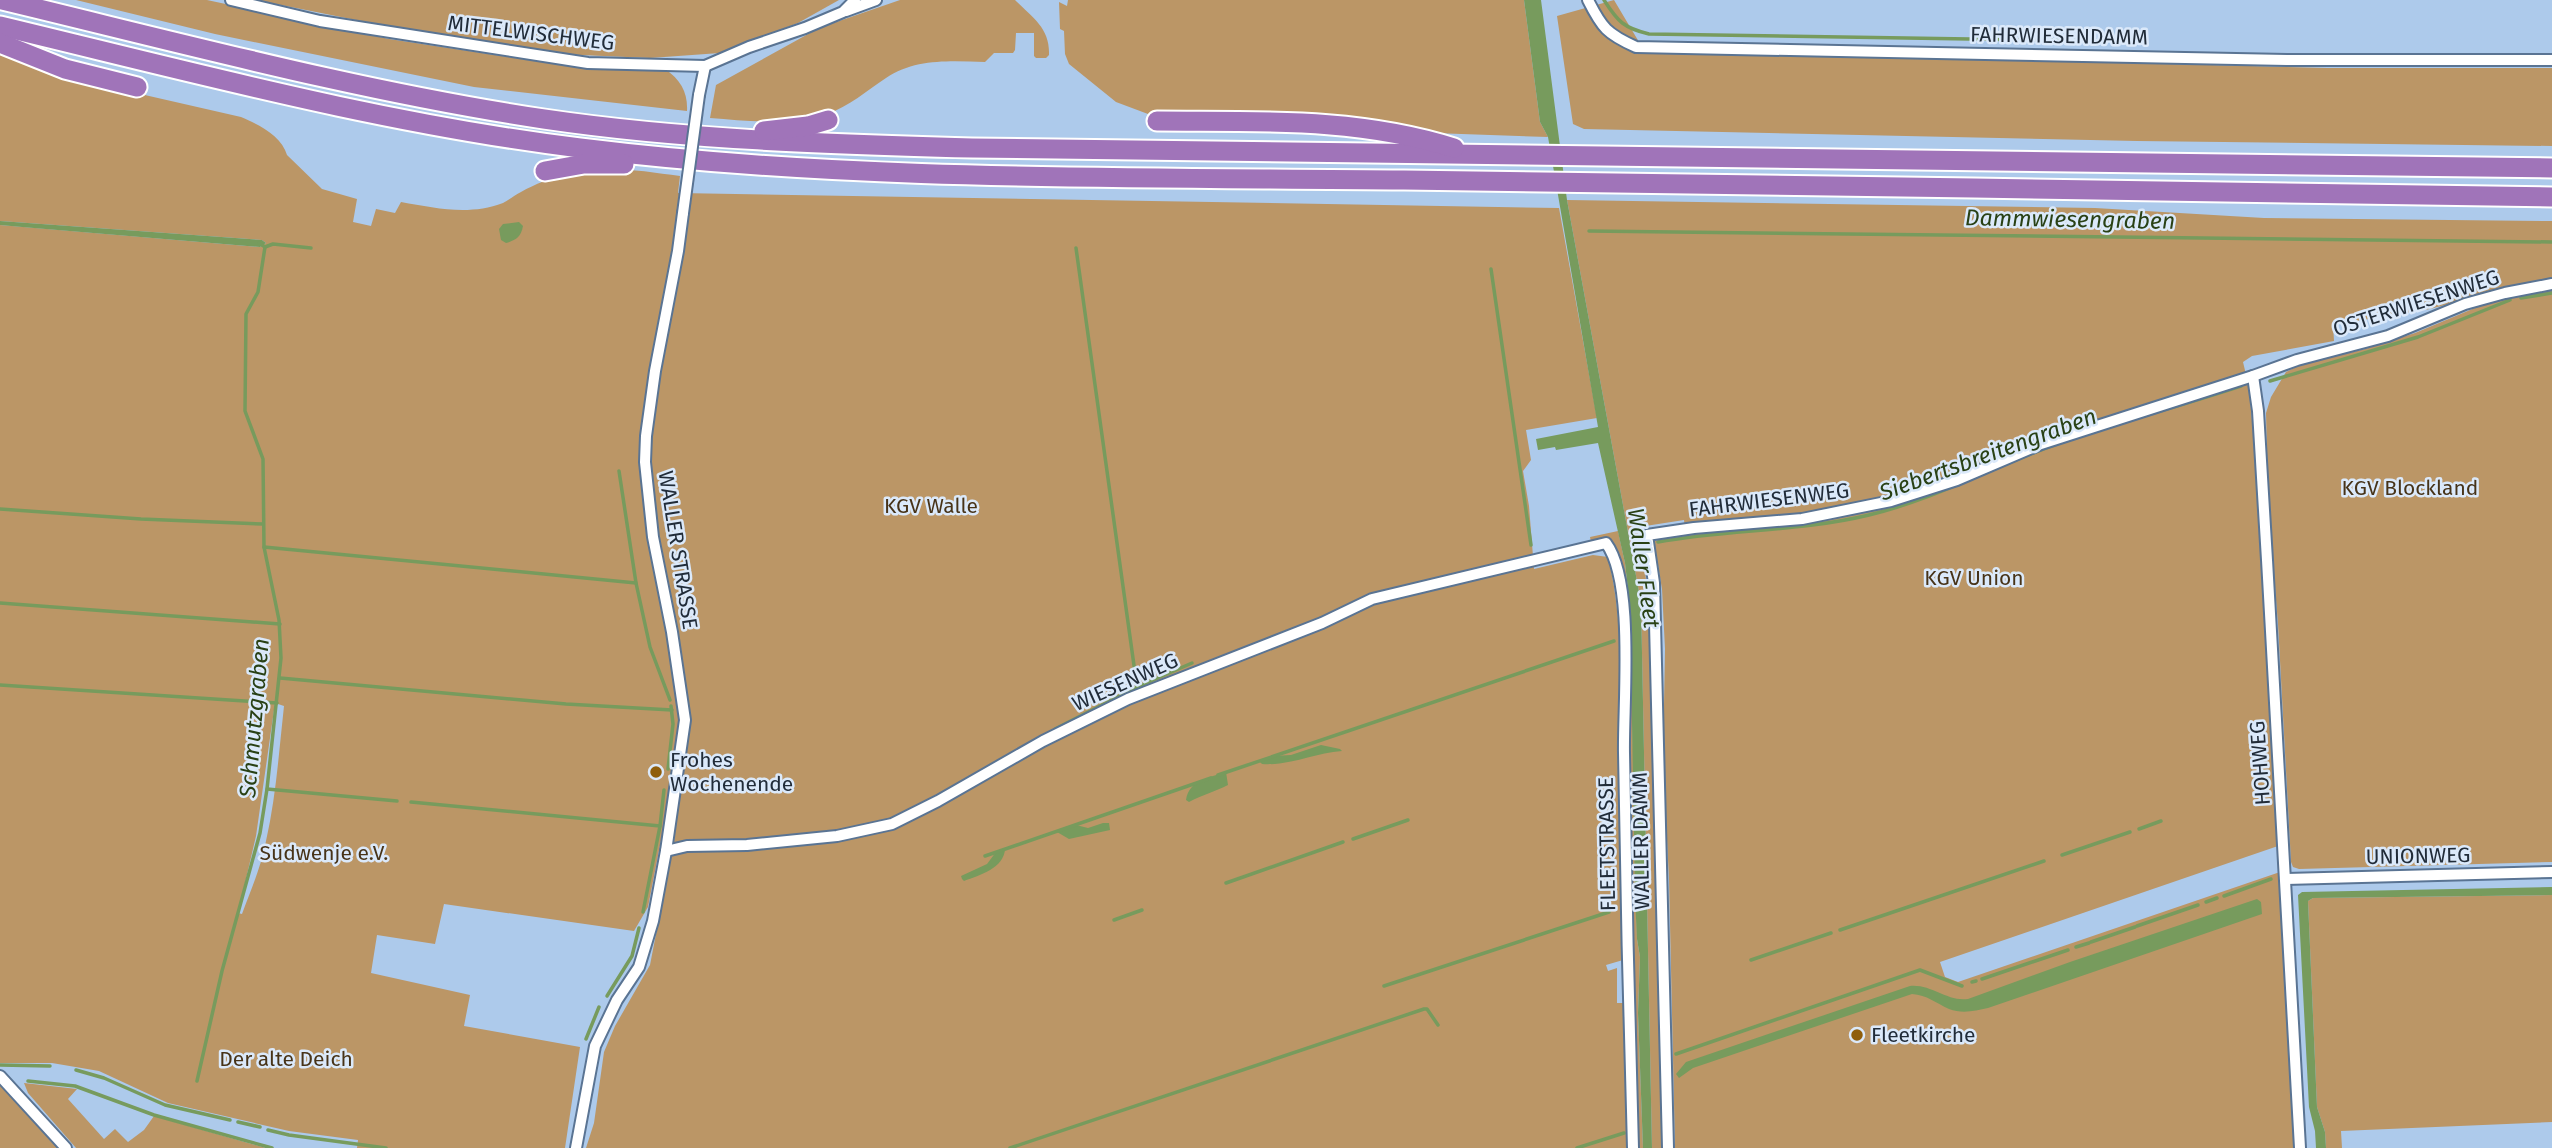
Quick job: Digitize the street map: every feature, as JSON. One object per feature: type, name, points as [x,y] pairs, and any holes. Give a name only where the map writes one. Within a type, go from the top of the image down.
[{"type":"highway","points":[[2,0],[253,61],[456,104],[545,119],[721,138],[972,148],[2552,168]]},
{"type":"highway","points":[[0,26],[223,79],[500,137],[743,164],[1004,175],[2552,197]]},
{"type":"highway","points":[[0,43],[65,69],[137,87]]},
{"type":"highway","points":[[721,138],[808,126],[828,120]]},
{"type":"highway","points":[[1157,121],[1321,122],[1428,140],[1475,155]]},
{"type":"highway","points":[[545,171],[584,164],[630,164],[670,158]]},
{"type":"street","name":"MITTELWISCHWEG","points":[[231,0],[320,22],[575,61],[705,66]]},
{"type":"street","points":[[843,12],[855,0]]},
{"type":"street","points":[[705,66],[876,0]]},
{"type":"street","name":"FAHRWIESENDAMM","points":[[1588,0],[1600,22],[1614,37],[1636,47],[2261,60],[2552,60]]},
{"type":"street","name":"WALLER STRASSE","points":[[576,1148],[595,1046],[617,1000],[639,967],[653,921],[685,720],[651,525],[645,462],[655,371],[678,251],[705,66]]},
{"type":"street","name":"OSTERWIESENWEG","points":[[2253,376],[2297,360],[2388,336],[2465,304],[2552,284]]},
{"type":"street","name":"FAHRWIESENWEG","points":[[1647,535],[1694,528],[1802,519],[1891,501],[1957,480],[2040,444],[2253,376]]},
{"type":"street","name":"HOHWEG","points":[[2253,376],[2258,411],[2301,1148]]},
{"type":"street","name":"WALLER DAMM","points":[[1647,535],[1654,583],[1668,1148]]},
{"type":"street","name":"WIESENWEG","points":[[666,851],[687,846],[747,845],[837,836],[892,824],[1043,741],[1128,699],[1322,623],[1372,599],[1606,543]]},
{"type":"street","name":"FLEETSTRASSE","points":[[1606,543],[1614,556],[1626,635],[1624,752],[1633,1148]]},
{"type":"street","name":"UNIONWEG","points":[[2286,879],[2552,872]]},
{"type":"street","points":[[0,1076],[65,1148]]},
{"type":"green space","points":[[76,0],[207,0],[389,39],[581,68],[665,69],[682,87],[687,111],[474,87],[215,34]]},
{"type":"green space","points":[[256,0],[839,0],[798,23],[720,53],[650,58],[557,54]]},
{"type":"green space","points":[[900,0],[1015,0],[1043,30],[1049,46],[1049,55],[1046,58],[1034,56],[1034,33],[1016,33],[1013,53],[994,53],[985,62],[934,62],[909,67],[886,78],[851,103],[813,118],[754,121],[710,118],[716,85],[819,28]]},
{"type":"green space","points":[[1068,0],[1524,0],[1540,122],[1548,137],[1433,133],[1284,115],[1148,114],[1116,102],[1069,64],[1065,54],[1064,31],[1060,29],[1059,2],[1067,6]]},
{"type":"green space","points":[[1614,0],[1639,42],[2096,50],[2097,62],[2327,68],[2552,68],[2552,146],[2137,141],[1584,129],[1573,124],[1557,16]]},
{"type":"green space","points":[[0,52],[136,93],[248,120],[275,136],[287,155],[322,189],[357,199],[353,222],[371,226],[376,209],[395,213],[401,202],[452,210],[490,207],[555,177],[595,169],[680,176],[678,193],[1559,208],[1597,418],[1526,430],[1531,460],[1523,471],[1534,569],[1593,555],[1608,557],[1614,584],[1620,667],[1619,823],[1623,960],[1606,965],[1608,971],[1617,968],[1617,1003],[1624,1003],[1627,1148],[586,1148],[594,1123],[604,1052],[615,1026],[650,965],[675,836],[663,830],[648,907],[634,931],[444,904],[435,944],[377,935],[371,973],[470,995],[464,1026],[580,1047],[565,1148],[357,1148],[358,1140],[289,1131],[168,1103],[99,1071],[52,1063],[0,1063],[0,225],[260,247],[266,243],[262,240],[0,221]],"holes":[[[275,703],[284,706],[269,824],[256,878],[242,914],[238,913],[256,836]]]},
{"type":"green space","name":"KGV Union","points":[[1567,200],[2095,208],[2264,218],[2552,221],[2552,280],[2523,284],[2430,309],[2333,325],[2334,341],[2252,356],[2243,362],[2249,387],[2253,432],[2278,846],[1940,962],[1945,977],[1958,982],[2280,872],[2294,1148],[1675,1148],[1669,879],[1663,761],[1665,649],[1662,589],[1654,541],[1686,536],[1684,520],[1639,527],[1649,602],[1662,1148],[1652,1148],[1641,603]]},
{"type":"green space","name":"KGV Blockland","points":[[2552,290],[2552,862],[2299,869],[2293,867],[2268,500],[2266,413],[2271,397],[2286,372],[2300,365],[2415,333],[2482,305],[2527,293]]},
{"type":"green space","points":[[1618,531],[1630,607],[1643,1148],[1638,1148],[1618,556],[1591,542],[1590,537]]},
{"type":"green space","points":[[2552,895],[2552,1122],[2341,1131],[2342,1148],[2326,1148],[2325,1132],[2317,1107],[2308,901],[2313,898]]},
{"type":"green space","points":[[24,1083],[77,1089],[68,1099],[104,1139],[115,1129],[128,1142],[144,1130],[154,1116],[266,1148],[76,1148],[28,1093]]},
{"type":"green space","points":[[0,1085],[11,1093],[59,1148],[0,1148]]},
{"type":"shaded area","points":[[1524,0],[1541,0],[1567,200],[1641,603],[1652,1148],[1643,1148],[1630,607],[1625,563],[1598,443],[1538,450],[1536,439],[1598,427],[1548,137],[1540,122]]},
{"type":"shaded area","points":[[0,221],[262,240],[266,243],[260,247],[0,225]]},
{"type":"shaded area","points":[[519,222],[523,226],[518,237],[506,243],[501,240],[499,229],[503,224]]},
{"type":"shaded area","points":[[1321,745],[1342,751],[1282,763],[1262,764],[1259,761],[1273,756],[1291,755]]},
{"type":"shaded area","points":[[1226,772],[1228,785],[1189,802],[1186,800],[1195,784]]},
{"type":"shaded area","points":[[1109,823],[1110,830],[1069,839],[1057,832],[1076,825],[1088,828]]},
{"type":"shaded area","points":[[1005,849],[1004,856],[996,866],[964,881],[962,879],[961,876],[987,864],[996,852]]},
{"type":"shaded area","points":[[2552,887],[2552,895],[2313,898],[2308,901],[2317,1107],[2325,1132],[2326,1148],[2316,1148],[2309,1107],[2298,895],[2302,892]]},
{"type":"shaded area","points":[[2257,899],[2261,902],[2262,914],[1988,1008],[1968,1012],[1954,1011],[1912,994],[1693,1068],[1679,1078],[1676,1074],[1686,1062],[1910,986],[1918,986],[1953,998],[1968,999]]},
{"type":"waterway","points":[[1604,0],[1622,23],[1649,34],[2103,41]]},
{"type":"waterway","name":"Dammwiesengraben","points":[[1589,231],[2552,242]]},
{"type":"waterway","name":"Schmutzgraben","points":[[197,1081],[222,971],[260,833],[281,658],[279,620],[264,547],[263,459],[245,411],[246,314],[258,292],[265,247],[259,243]]},
{"type":"waterway","points":[[265,247],[273,244],[311,248]]},
{"type":"waterway","points":[[1076,248],[1137,687]]},
{"type":"waterway","points":[[1491,269],[1531,545]]},
{"type":"waterway","name":"Siebertsbreitengraben","points":[[2521,298],[2552,293]]},
{"type":"waterway","name":"Siebertsbreitengraben","points":[[2270,381],[2418,337],[2510,300]]},
{"type":"waterway","name":"Siebertsbreitengraben","points":[[1658,542],[1816,525],[1869,515],[1934,494],[2063,442],[2241,386]]},
{"type":"waterway","points":[[619,471],[636,583],[650,647],[670,700]]},
{"type":"waterway","points":[[0,509],[263,524]]},
{"type":"waterway","points":[[264,547],[636,583]]},
{"type":"waterway","points":[[0,603],[280,624]]},
{"type":"waterway","points":[[1218,775],[1614,641]]},
{"type":"waterway","points":[[1055,729],[1137,687],[1192,663]]},
{"type":"waterway","points":[[280,678],[566,704],[672,710]]},
{"type":"waterway","points":[[0,685],[277,703]]},
{"type":"waterway","points":[[668,769],[673,724],[671,706]]},
{"type":"waterway","points":[[985,856],[1211,778]]},
{"type":"waterway","points":[[267,789],[397,801]]},
{"type":"waterway","points":[[643,912],[660,826],[664,790]]},
{"type":"waterway","points":[[411,802],[660,826]]},
{"type":"waterway","points":[[1353,839],[1408,820]]},
{"type":"waterway","points":[[2139,829],[2161,821]]},
{"type":"waterway","points":[[2062,855],[2130,832]]},
{"type":"waterway","points":[[1226,883],[1343,842]]},
{"type":"waterway","points":[[1840,930],[2044,861]]},
{"type":"waterway","points":[[2224,896],[2271,879]]},
{"type":"waterway","points":[[2206,902],[2217,898]]},
{"type":"waterway","points":[[2137,926],[2198,905]]},
{"type":"waterway","points":[[1114,920],[1142,910]]},
{"type":"waterway","points":[[1384,986],[1609,912]]},
{"type":"waterway","points":[[2091,942],[2135,927]]},
{"type":"waterway","points":[[607,996],[632,956],[639,928]]},
{"type":"waterway","points":[[1751,960],[1831,933]]},
{"type":"waterway","points":[[2076,947],[2089,943]]},
{"type":"waterway","points":[[1982,979],[2068,950]]},
{"type":"waterway","points":[[1676,1054],[1920,970],[1962,986]]},
{"type":"waterway","points":[[1972,982],[1976,981]]},
{"type":"waterway","points":[[586,1039],[599,1007]]},
{"type":"waterway","points":[[1010,1148],[1424,1009],[1427,1009],[1438,1025]]},
{"type":"waterway","points":[[0,1065],[50,1066]]},
{"type":"waterway","points":[[76,1070],[104,1078],[165,1105],[230,1120]]},
{"type":"waterway","points":[[28,1081],[75,1086],[154,1115],[272,1148]]},
{"type":"waterway","points":[[238,1122],[260,1127]]},
{"type":"waterway","points":[[268,1130],[386,1148]]},
{"type":"waterway","points":[[1577,1148],[1624,1133]]},
{"type":"place","name":"Frohes Wochenende","points":[[656,772]]},
{"type":"place","name":"Fleetkirche","points":[[1857,1035]]},
{"type":"park label","name":"KGV Walle","points":[[931,506]]},
{"type":"park label","name":"Südwenje e.V.","points":[[324,853]]},
{"type":"park label","name":"Der alte Deich","points":[[286,1059]]},
{"type":"water label","name":"Waller Fleet","points":[[1644,568]]}]
